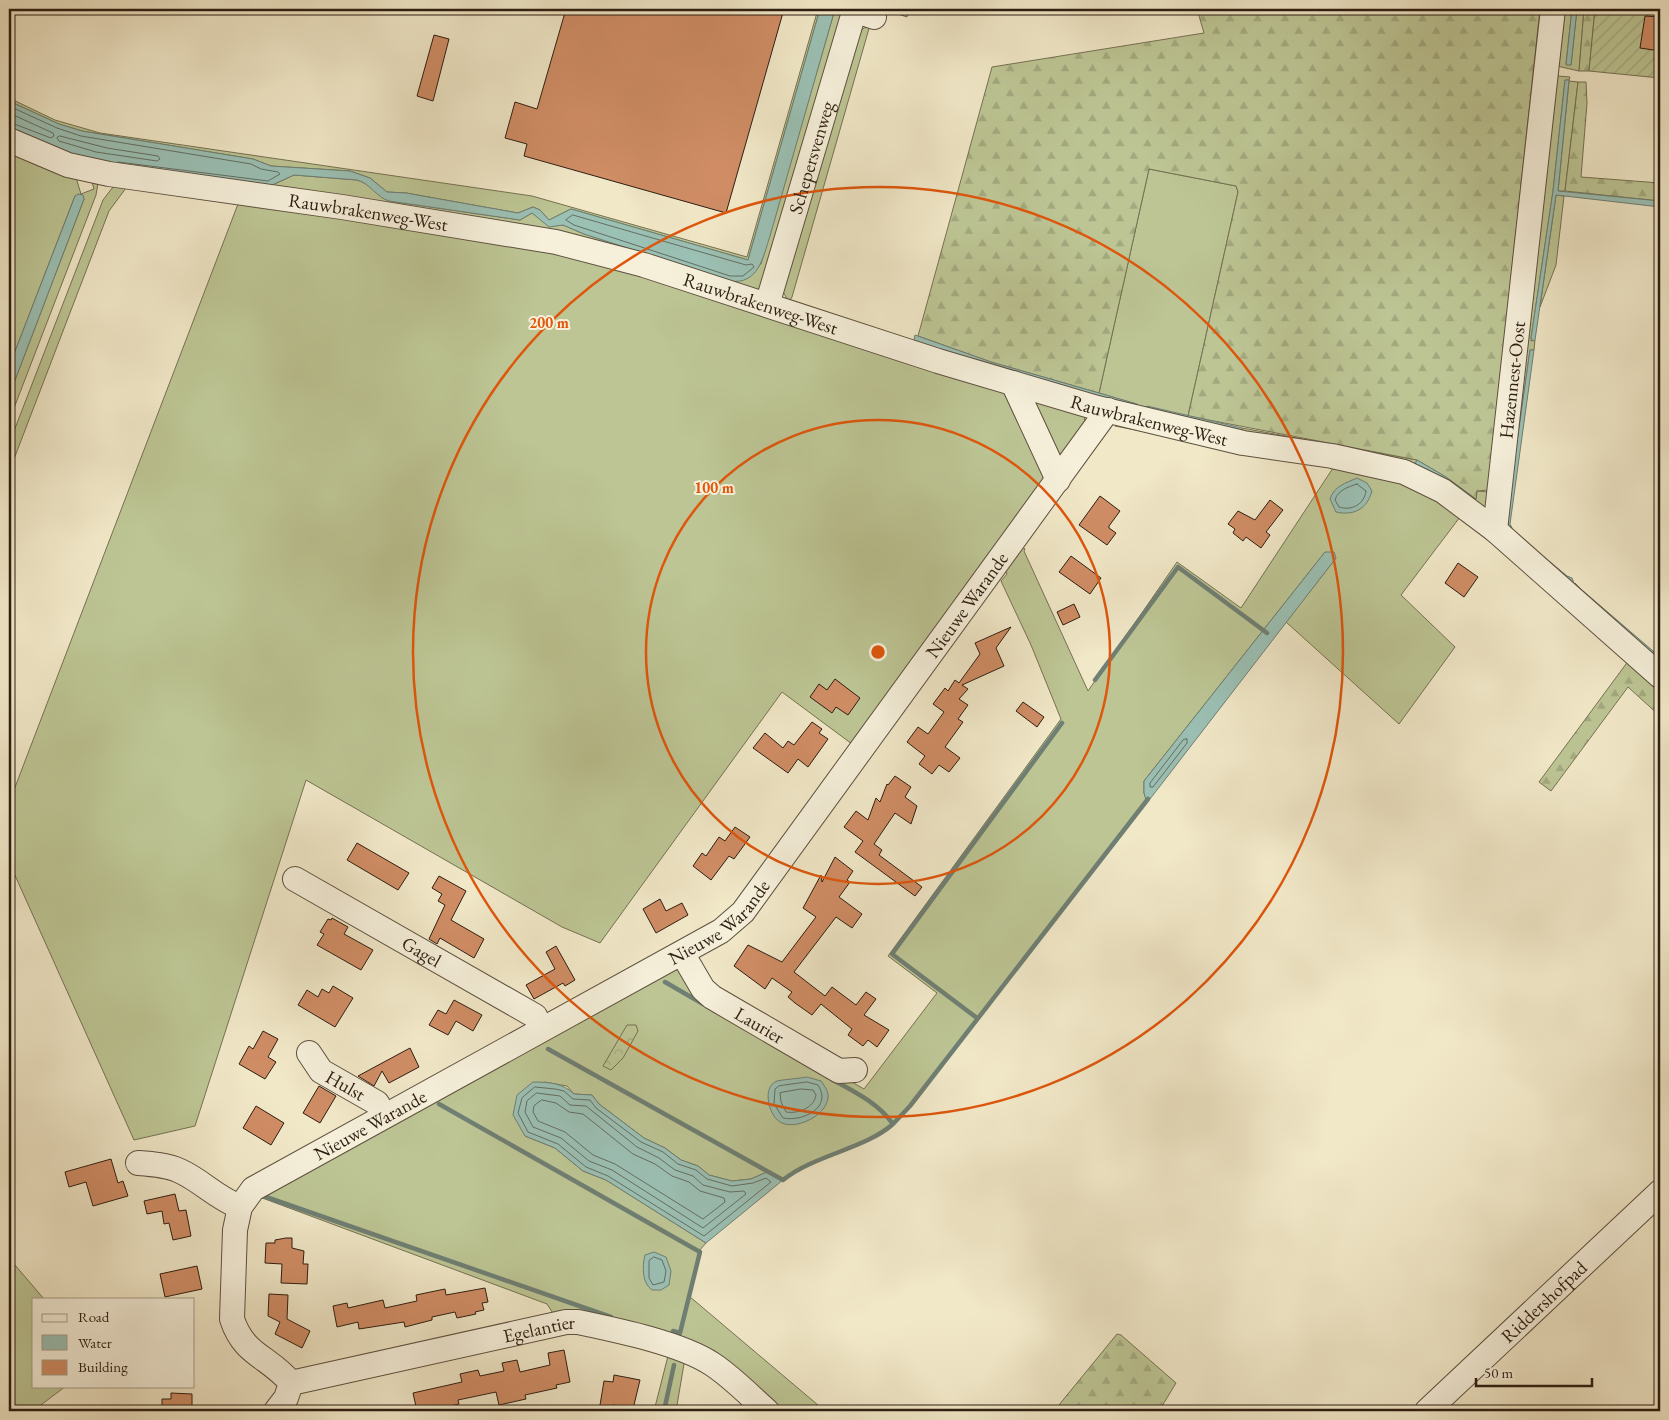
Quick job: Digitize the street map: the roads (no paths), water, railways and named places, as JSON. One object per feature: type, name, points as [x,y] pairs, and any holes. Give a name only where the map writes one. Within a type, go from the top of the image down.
[{"type":"street","name":"Hazennest-Oost","points":[[1495,530],[1553,9]]},
{"type":"street","name":"Schepersvenweg","points":[[767,305],[861,12]]},
{"type":"street","name":"Rauwbrakenweg-West","points":[[9,140],[68,165],[109,174],[342,207],[556,242],[644,265],[1013,383],[1108,410],[1243,442],[1332,456],[1404,472],[1443,491],[1495,530]]},
{"type":"street","points":[[1013,383],[1058,480]]},
{"type":"street","name":"Nieuwe Warande","points":[[291,1383],[281,1371],[244,1344],[237,1333],[232,1319],[235,1230],[240,1207],[252,1189],[721,931],[743,912],[1108,410]]},
{"type":"street","points":[[1495,530],[1660,676]]},
{"type":"street","name":"Gagel","points":[[295,879],[534,1016],[542,1029]]},
{"type":"street","name":"Laurier","points":[[682,952],[703,989],[712,997],[839,1071],[855,1070]]},
{"type":"street","name":"Hulst","points":[[309,1053],[321,1071],[378,1104],[384,1116]]},
{"type":"street","points":[[138,1162],[158,1164],[180,1171],[221,1200],[240,1207]]},
{"type":"street","name":"Riddershofpad","points":[[1427,1411],[1660,1192]]},
{"type":"street","name":"Egelantier","points":[[291,1383],[566,1322],[578,1322],[652,1341],[692,1354],[713,1364],[768,1411]]},
{"type":"street","points":[[276,1411],[286,1398],[291,1383]]},
{"type":"water","points":[[820,9],[835,9],[765,253],[753,274],[747,279],[739,281],[730,281],[584,234],[563,225],[549,227],[532,213],[520,220],[389,201],[380,197],[366,184],[357,180],[294,175],[272,185],[94,163],[9,132],[9,101],[59,124],[82,131],[253,159],[271,166],[350,171],[370,178],[387,192],[406,193],[518,213],[533,207],[540,210],[549,220],[571,209],[748,260]]},
{"type":"water","points":[[1572,9],[1577,9],[1571,65],[1566,65]]},
{"type":"water","points":[[1565,80],[1569,80],[1558,191],[1660,201],[1660,207],[1556,195],[1535,340],[1533,341],[1531,338],[1553,191]]},
{"type":"water","points":[[78,194],[83,195],[84,199],[9,396],[9,367],[75,196]]},
{"type":"water","points":[[915,335],[991,362],[1137,404],[1136,409],[990,366],[914,340]]},
{"type":"water","points":[[1530,350],[1534,350],[1510,524],[1514,532],[1567,576],[1572,578],[1575,586],[1505,527]]},
{"type":"water","points":[[1147,406],[1242,428],[1242,432],[1145,411]]},
{"type":"water","points":[[1417,460],[1446,477],[1473,497],[1470,500],[1415,464]]},
{"type":"water","points":[[1357,478],[1367,483],[1372,491],[1367,502],[1363,507],[1354,512],[1336,512],[1330,499],[1334,491]]},
{"type":"water","points":[[1325,552],[1334,552],[1336,558],[1150,799],[1146,799],[1144,781]]},
{"type":"water","points":[[1582,590],[1660,657],[1660,663],[1580,592]]},
{"type":"water","points":[[807,1077],[821,1081],[826,1089],[828,1094],[824,1108],[812,1119],[804,1122],[789,1125],[777,1120],[770,1109],[768,1096],[772,1084],[777,1081]]},
{"type":"water","points":[[533,1082],[555,1084],[565,1087],[574,1094],[592,1095],[599,1104],[644,1138],[665,1148],[681,1160],[698,1166],[709,1175],[732,1181],[751,1179],[767,1172],[783,1180],[706,1243],[606,1180],[583,1171],[555,1148],[525,1136],[513,1115],[517,1095]]},
{"type":"water","points":[[654,1252],[666,1257],[671,1271],[669,1285],[661,1290],[652,1290],[646,1283],[644,1274],[645,1255]]},
{"type":"waterway","points":[[1095,680],[1178,567],[1267,633]]},
{"type":"waterway","points":[[977,1018],[892,954],[1062,723]]},
{"type":"waterway","points":[[893,1124],[910,1106],[1148,799]]},
{"type":"waterway","points":[[665,982],[703,1004]]},
{"type":"waterway","points":[[548,1049],[783,1180],[809,1164],[882,1133],[893,1124],[873,1104],[833,1080]]},
{"type":"waterway","points":[[439,1104],[700,1252],[680,1333],[673,1331]]},
{"type":"waterway","points":[[266,1197],[611,1317]]},
{"type":"waterway","points":[[664,1411],[674,1365]]}]
